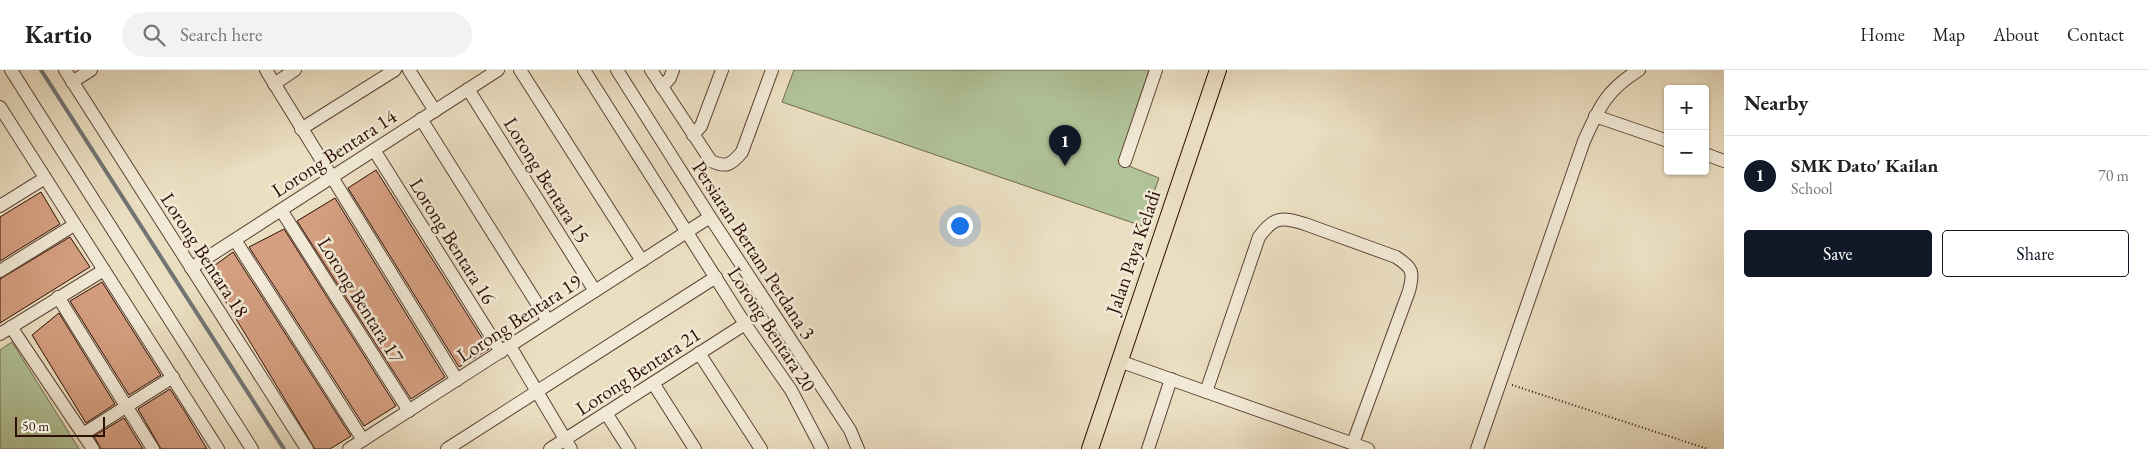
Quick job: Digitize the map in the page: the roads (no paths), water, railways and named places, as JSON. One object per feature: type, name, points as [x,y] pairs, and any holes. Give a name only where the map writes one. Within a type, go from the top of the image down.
[{"type":"main road","name":"Jalan Paya Keladi","points":[[1090,449],[1218,70]]},
{"type":"street","points":[[11,70],[252,449]]},
{"type":"street","name":"Lorong Bentara 18","points":[[65,70],[307,449]]},
{"type":"street","points":[[72,82],[91,70]]},
{"type":"street","points":[[266,70],[457,380]]},
{"type":"street","points":[[274,84],[295,70]]},
{"type":"street","points":[[301,129],[395,70]]},
{"type":"street","points":[[409,70],[435,110]]},
{"type":"street","name":"Lorong Bentara 14","points":[[191,268],[498,70]]},
{"type":"street","points":[[520,70],[642,261]]},
{"type":"street","name":"Lorong Bentara 20","points":[[584,70],[745,324],[790,390],[822,449]]},
{"type":"street","name":"Persiaran Bertam Perdana 3","points":[[617,70],[710,217],[850,430],[858,449]]},
{"type":"street","points":[[651,70],[710,161],[721,166],[733,163],[742,152],[772,70]]},
{"type":"street","points":[[662,87],[670,78],[673,70]]},
{"type":"street","points":[[693,135],[701,126],[722,70]]},
{"type":"street","points":[[1125,161],[1156,70]]},
{"type":"street","points":[[1477,449],[1582,148],[1595,116],[1606,97],[1638,70]]},
{"type":"street","name":"Lorong Bentara 15","points":[[468,89],[595,291]]},
{"type":"street","points":[[0,107],[218,449]]},
{"type":"street","points":[[1595,116],[1664,140]]},
{"type":"street","points":[[421,119],[548,321]]},
{"type":"street","name":"Lorong Bentara 16","points":[[374,150],[505,349],[537,392],[568,444]]},
{"type":"street","points":[[1709,155],[1724,161]]},
{"type":"street","points":[[0,206],[45,178]]},
{"type":"street","name":"Lorong Bentara 17","points":[[282,210],[409,410]]},
{"type":"street","name":"Lorong Bentara 19","points":[[350,449],[710,217]]},
{"type":"street","points":[[1206,392],[1259,237],[1268,224],[1278,219],[1290,219],[1305,224],[1396,257],[1408,265],[1412,272],[1409,291],[1353,443]]},
{"type":"street","points":[[0,271],[74,225]]},
{"type":"street","points":[[235,240],[363,440]]},
{"type":"street","points":[[0,334],[104,270]]},
{"type":"street","points":[[448,449],[716,277]]},
{"type":"street","points":[[58,297],[153,449]]},
{"type":"street","name":"Lorong Bentara 21","points":[[550,449],[568,444],[606,413],[745,324]]},
{"type":"street","points":[[11,327],[93,449]]},
{"type":"street","points":[[699,353],[761,449]]},
{"type":"street","points":[[1119,361],[1368,449]]},
{"type":"street","points":[[83,434],[173,377]]},
{"type":"street","points":[[1148,449],[1171,379]]},
{"type":"street","points":[[653,382],[695,449]]},
{"type":"street","points":[[606,413],[630,449]]},
{"type":"waterway","points":[[41,70],[284,449]]},
{"type":"place","name":"SMK Dato' Kailan","points":[[1065,166]]}]
